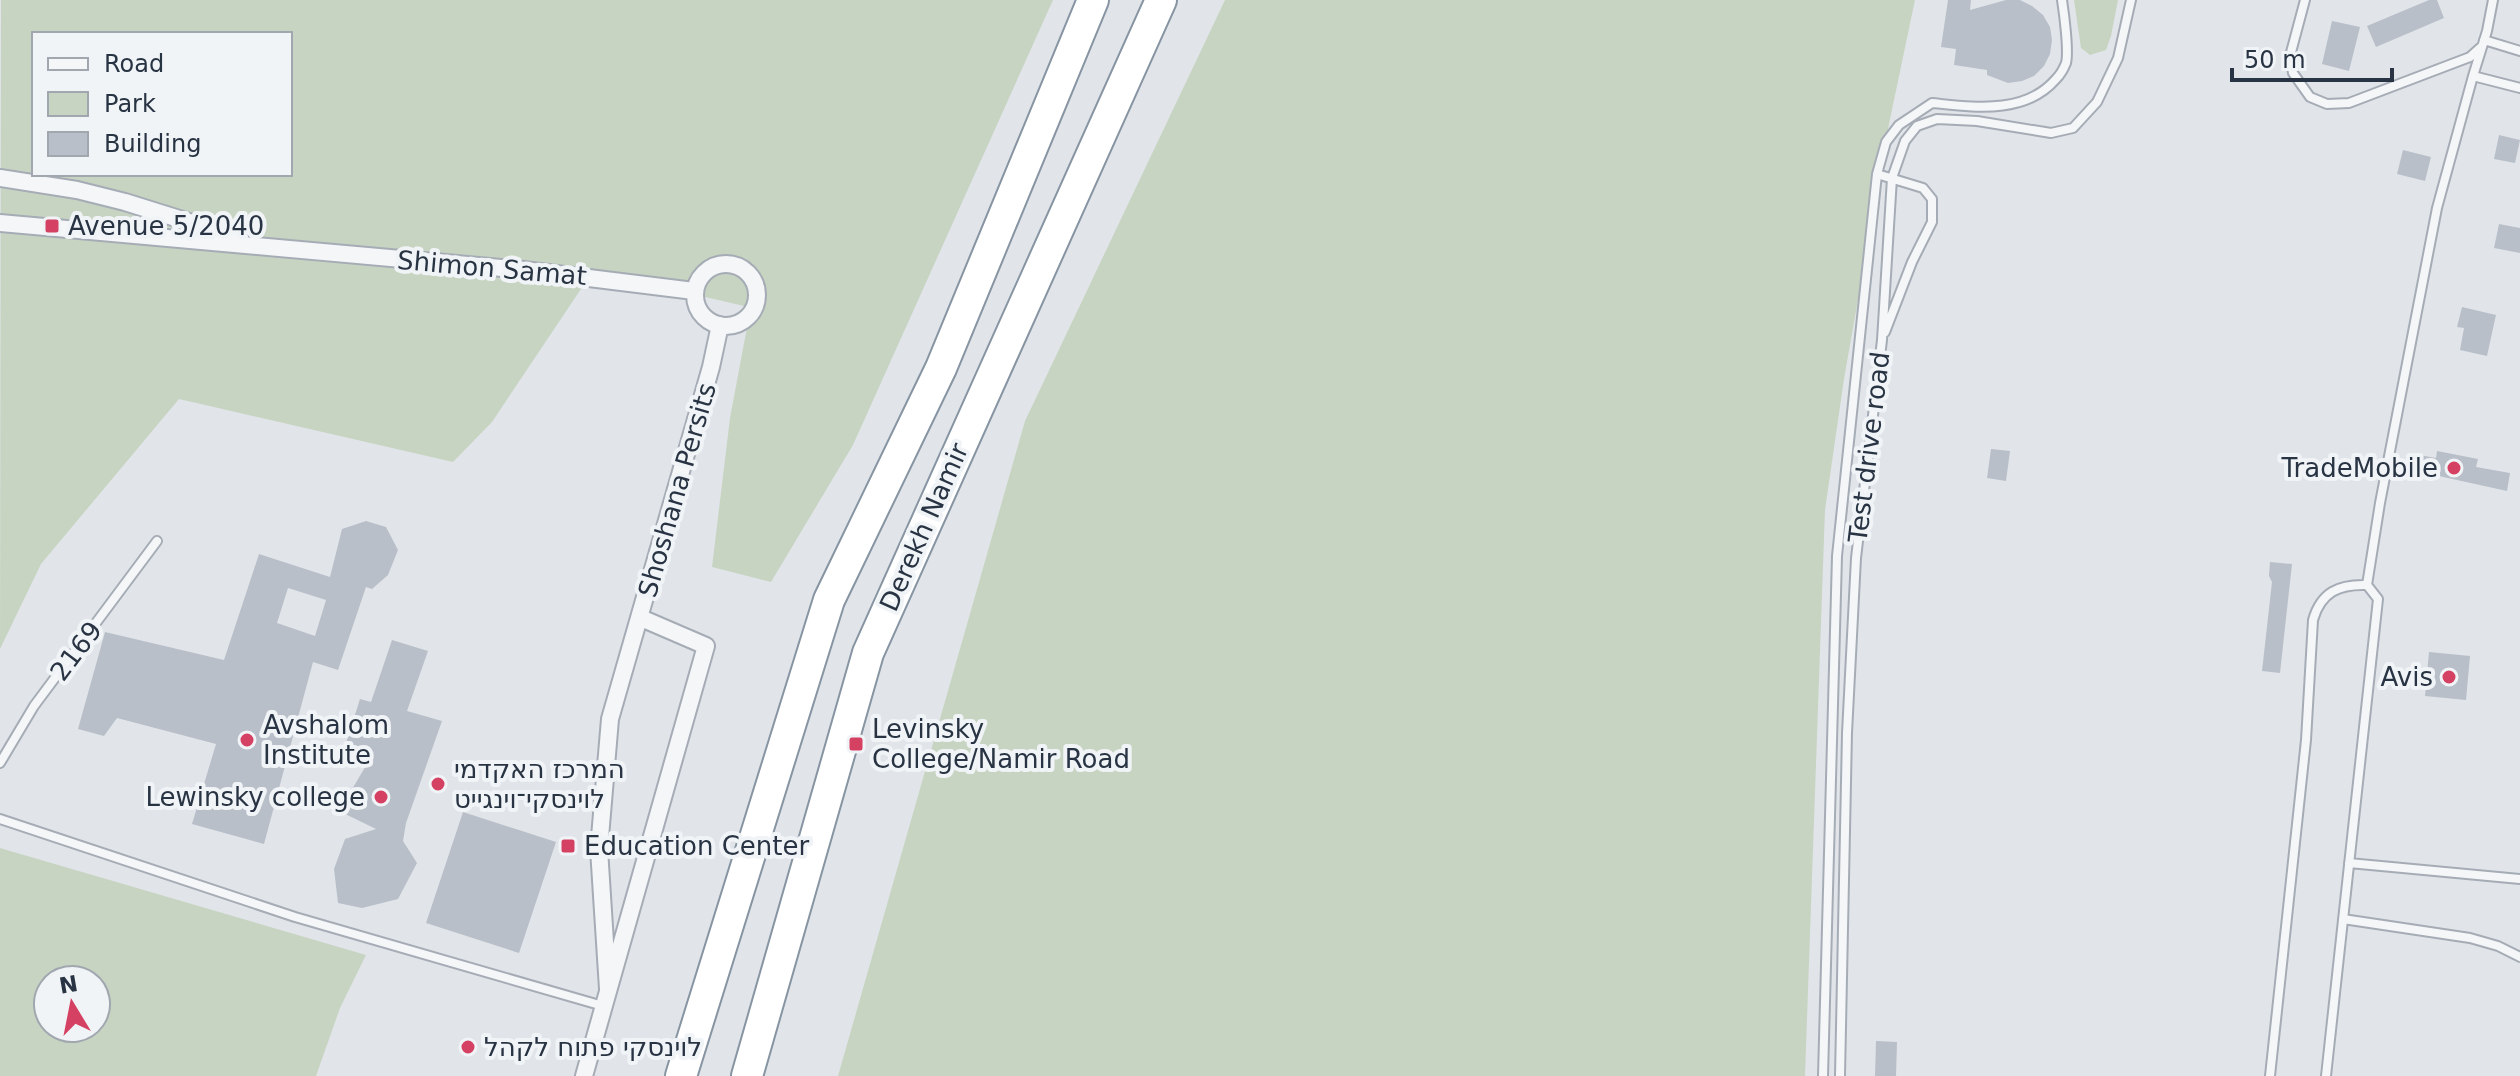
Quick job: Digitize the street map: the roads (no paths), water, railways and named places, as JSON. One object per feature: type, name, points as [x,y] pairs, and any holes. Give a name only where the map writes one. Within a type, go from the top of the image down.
[{"type":"highway","name":"Derekh Namir","points":[[681,1076],[829,600],[941,368],[1093,0]]},
{"type":"highway","name":"Derekh Namir","points":[[747,1076],[868,653],[1161,0]]},
{"type":"street","name":"Shimon Samat","points":[[0,178],[113,199],[224,234],[288,250]]},
{"type":"street","name":"Shimon Samat","points":[[0,223],[524,270],[694,291]]},
{"type":"street","points":[[721,264],[741,268],[749,274],[757,294],[751,313],[743,320],[720,325],[705,318],[699,311],[694,291],[703,273],[721,264]]},
{"type":"street","name":"Shoshana Persits","points":[[584,1076],[706,646],[641,618],[720,325]]},
{"type":"street","points":[[608,989],[599,849],[610,719],[641,618]]},
{"type":"lane","name":"Test drive road","points":[[1823,1076],[1837,556],[1877,174],[1886,142],[1899,125],[1932,103],[1975,107],[2010,105],[2045,92],[2067,62],[2062,0]]},
{"type":"lane","name":"Test drive road","points":[[1840,1076],[1847,733],[1856,558],[1882,340],[1892,178],[1905,141],[1917,126],[1937,119],[1977,121],[2051,133],[2073,128],[2097,102],[2118,58],[2131,0]]},
{"type":"lane","points":[[2305,0],[2290,56],[2293,73],[2310,97],[2327,104],[2349,103],[2470,57],[2482,44]]},
{"type":"lane","points":[[2326,1076],[2378,599],[2367,585],[2437,208],[2493,0]]},
{"type":"lane","points":[[2482,44],[2520,51]]},
{"type":"lane","points":[[2473,76],[2520,88]]},
{"type":"lane","points":[[1877,174],[1923,188],[1932,199],[1932,222],[1912,262],[1882,340]]},
{"type":"lane","name":"2169","points":[[0,763],[34,706],[157,541]]},
{"type":"lane","points":[[2270,1076],[2306,740],[2313,620],[2317,606],[2327,594],[2350,584],[2367,585]]},
{"type":"lane","points":[[0,819],[295,917],[603,1006]]},
{"type":"lane","points":[[2349,863],[2520,879]]},
{"type":"lane","points":[[2343,919],[2470,938],[2498,946],[2520,957]]},
{"type":"place","name":"Avenue 5/2040","points":[[52,226]]},
{"type":"place","name":"TradeMobile","points":[[2454,468]]},
{"type":"place","name":"Avis","points":[[2449,677]]},
{"type":"place","name":"Avshalom Institute","points":[[247,740]]},
{"type":"place","name":"Levinsky College/Namir Road","points":[[856,744]]},
{"type":"place","name":"המרכז האקדמי לוינסקי־וינגייט","points":[[438,784]]},
{"type":"place","name":"Lewinsky college","points":[[381,797]]},
{"type":"place","name":"Education Center","points":[[568,846]]},
{"type":"place","name":"לוינסקי פתוח לקהל","points":[[468,1047]]}]
